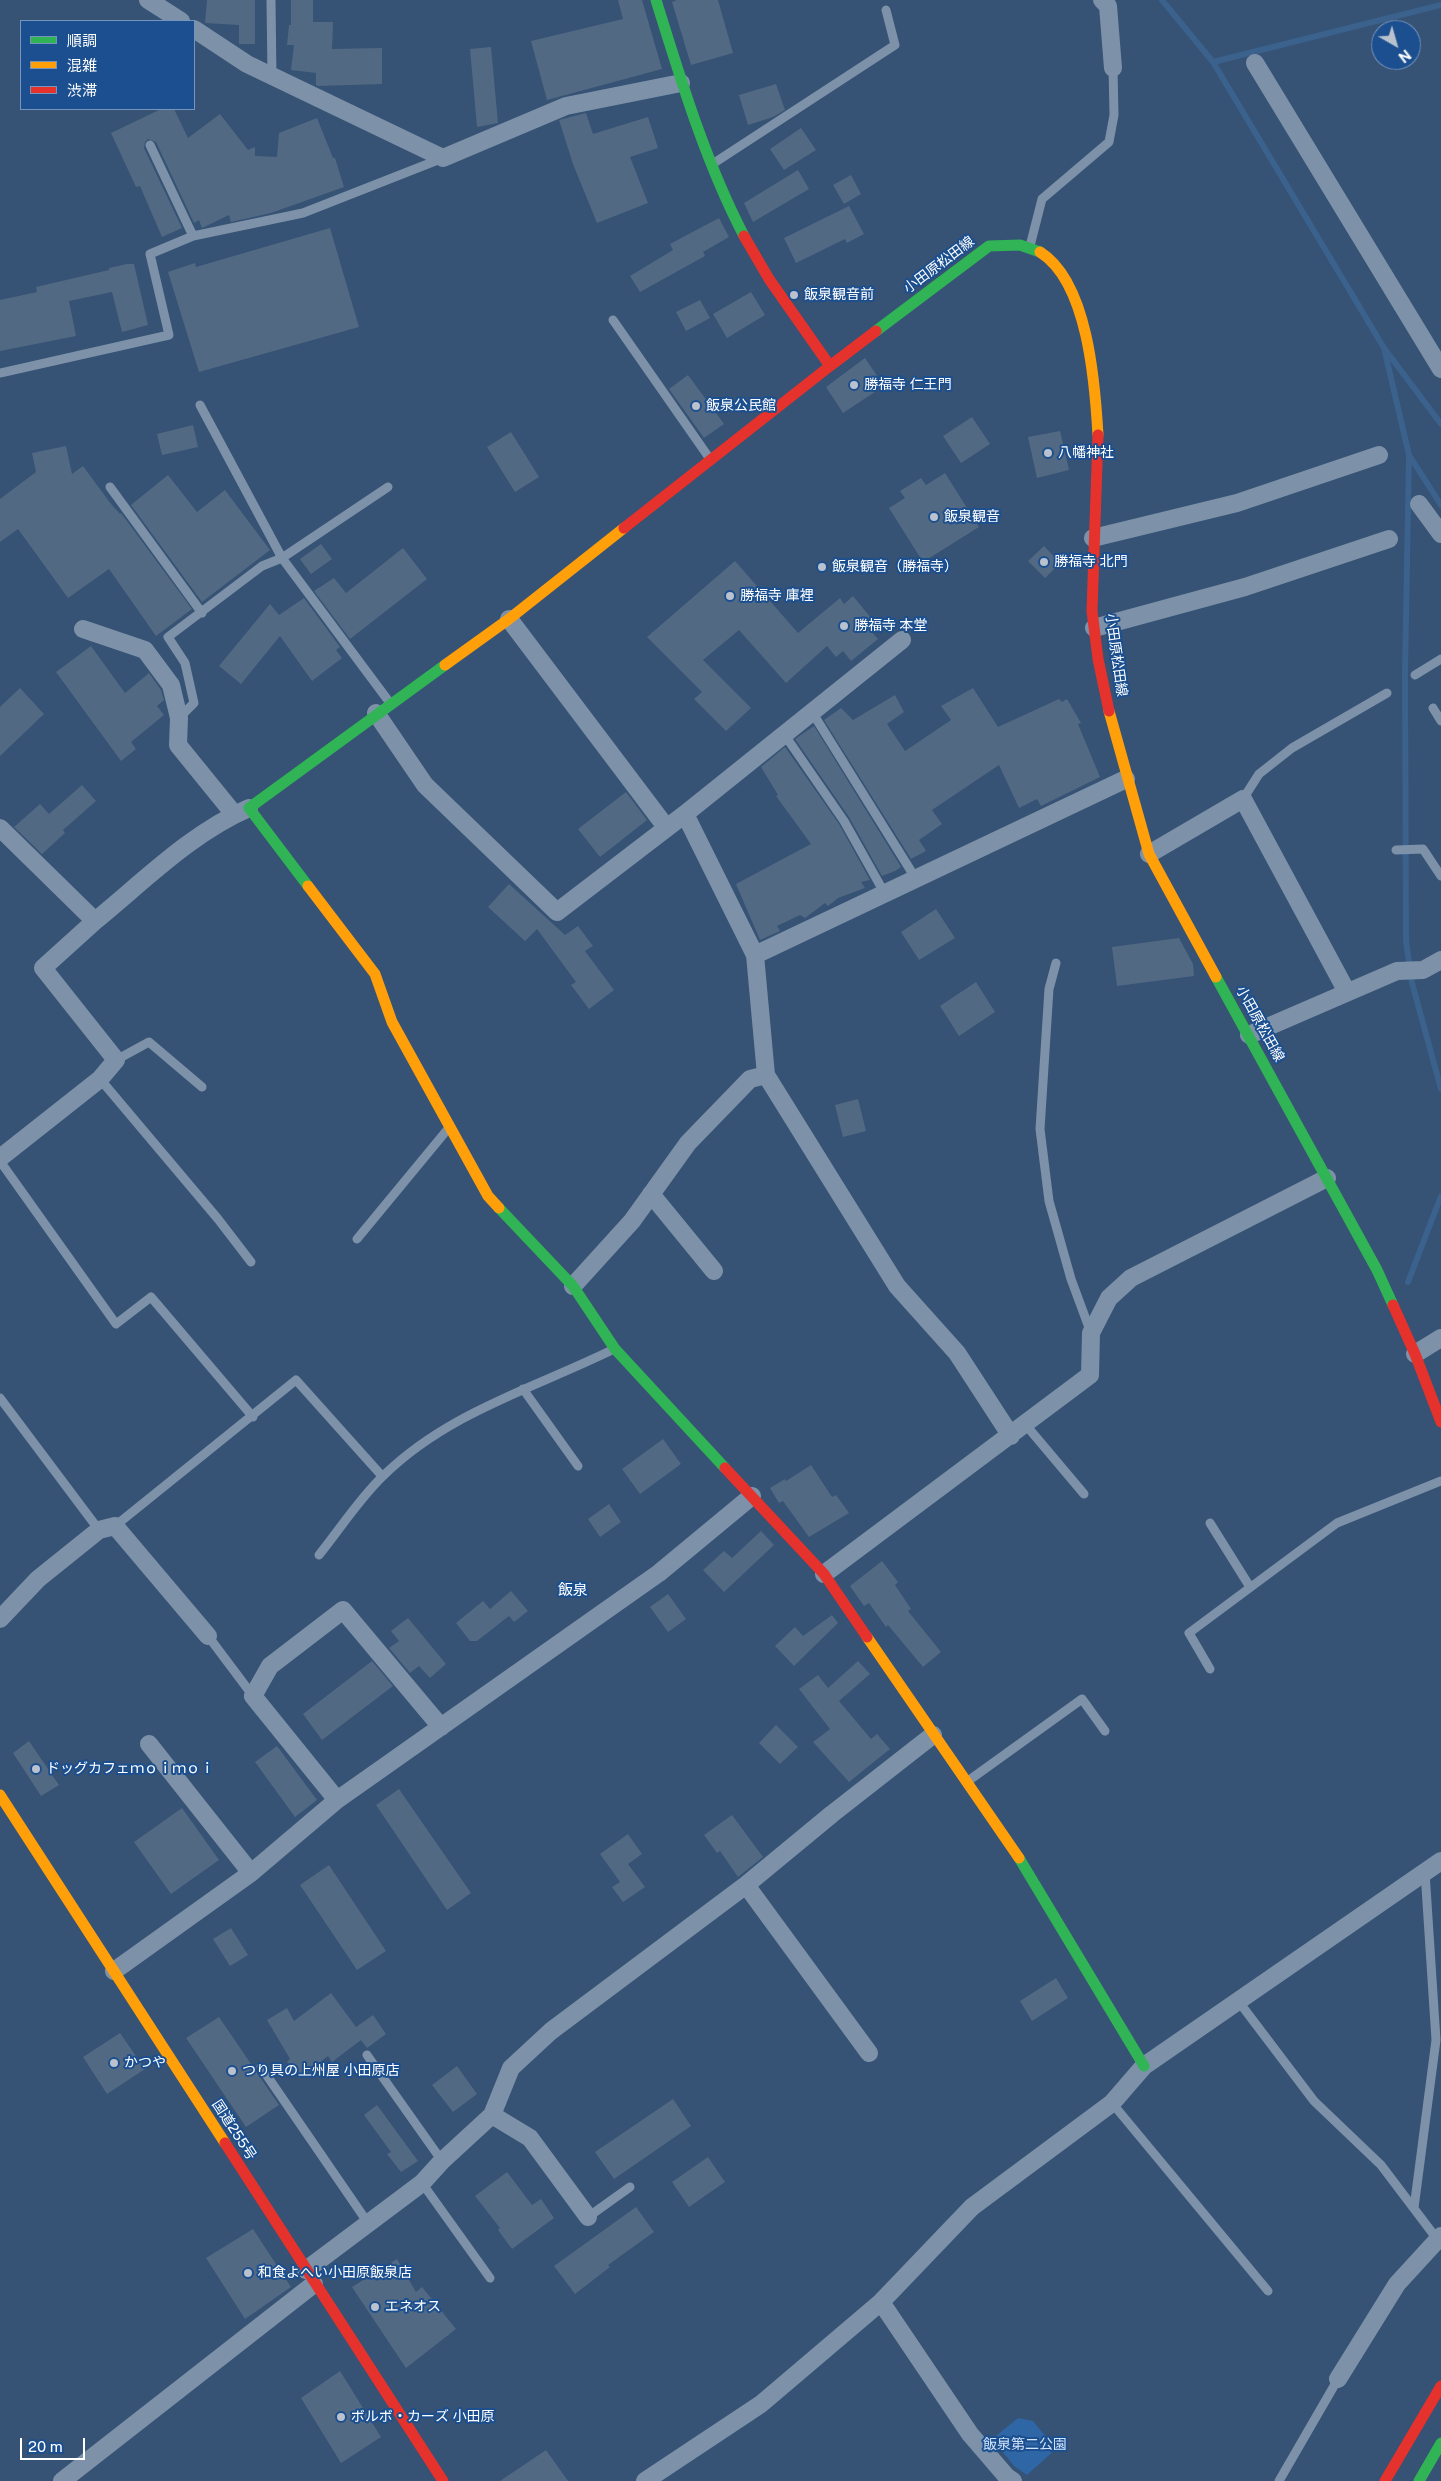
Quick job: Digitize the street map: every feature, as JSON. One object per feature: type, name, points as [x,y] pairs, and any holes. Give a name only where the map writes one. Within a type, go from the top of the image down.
[{"type":"main road","points":[[656,0],[681,83],[711,165],[751,250],[830,366]]},
{"type":"main road","name":"小田原松田線","points":[[242,811],[508,619],[830,366],[989,246],[1030,246],[1055,263],[1074,295],[1092,363],[1098,415],[1098,477],[1093,538],[1094,628],[1103,688],[1126,779],[1149,854],[1377,1270],[1415,1354],[1441,1422]]},
{"type":"main road","points":[[242,811],[375,974],[392,1022],[488,1196],[573,1286],[615,1349],[824,1574],[1033,1879],[1144,2066]]},
{"type":"main road","name":"国道255号","points":[[0,1795],[442,2481]]},
{"type":"main road","points":[[1384,2481],[1441,2386]]},
{"type":"main road","points":[[1419,2481],[1441,2443]]},
{"type":"street","points":[[148,0],[179,20]]},
{"type":"street","points":[[1102,0],[1108,6],[1113,68]]},
{"type":"street","points":[[195,30],[247,64],[443,158],[566,106],[681,83]]},
{"type":"street","points":[[1255,63],[1441,369]]},
{"type":"street","points":[[1093,538],[1238,504],[1379,454]]},
{"type":"street","points":[[1419,504],[1441,534]]},
{"type":"street","points":[[1094,628],[1245,587],[1389,539]]},
{"type":"street","points":[[508,619],[666,827]]},
{"type":"street","points":[[0,1160],[100,1079],[116,1060],[42,968],[94,921],[182,849],[242,811],[178,745],[179,718],[171,685],[144,650],[83,629]]},
{"type":"street","points":[[383,709],[425,785],[558,912],[685,814],[902,640]]},
{"type":"street","points":[[755,956],[1126,779]]},
{"type":"street","points":[[1149,854],[1243,799],[1347,992]]},
{"type":"street","points":[[685,814],[755,956],[766,1074],[897,1286],[957,1353],[1011,1436]]},
{"type":"street","points":[[0,828],[94,921]]},
{"type":"street","points":[[1249,1035],[1397,971],[1423,970],[1441,960]]},
{"type":"street","points":[[573,1286],[632,1221],[688,1142],[750,1079],[766,1074]]},
{"type":"street","points":[[824,1574],[1011,1436],[1090,1375],[1091,1333],[1110,1298],[1131,1278],[1327,1178]]},
{"type":"street","points":[[652,1194],[714,1271]]},
{"type":"street","points":[[1415,1354],[1441,1338]]},
{"type":"street","points":[[114,1970],[251,1873],[337,1800],[659,1573],[752,1496]]},
{"type":"street","points":[[0,1619],[38,1579],[107,1528],[208,1636]]},
{"type":"street","points":[[337,1800],[253,1696],[270,1666],[343,1610],[440,1727]]},
{"type":"street","points":[[62,2481],[310,2277],[368,2223],[422,2184],[442,2160],[492,2115],[511,2068],[551,2031],[746,1885],[832,1814],[933,1735]]},
{"type":"street","points":[[149,1744],[251,1873]]},
{"type":"street","points":[[645,2481],[761,2404],[881,2302],[972,2207],[1112,2103],[1144,2066],[1441,1861]]},
{"type":"street","points":[[746,1885],[870,2053]]},
{"type":"street","points":[[492,2115],[530,2138],[588,2217]]},
{"type":"street","points":[[1338,2379],[1397,2284],[1439,2237]]},
{"type":"street","points":[[881,2302],[970,2434],[1013,2481]]},
{"type":"lane","points":[[271,0],[272,76]]},
{"type":"lane","points":[[711,165],[895,45],[886,10]]},
{"type":"lane","points":[[1030,246],[1042,199],[1109,142],[1114,115],[1113,68]]},
{"type":"lane","points":[[150,145],[193,236]]},
{"type":"lane","points":[[0,373],[169,335],[150,254],[193,236],[303,213],[443,158]]},
{"type":"lane","points":[[613,320],[710,460]]},
{"type":"lane","points":[[200,405],[282,558],[383,709]]},
{"type":"lane","points":[[179,718],[194,703],[185,662],[168,638],[262,566],[282,558],[388,487]]},
{"type":"lane","points":[[110,488],[202,613]]},
{"type":"lane","points":[[1415,675],[1441,659]]},
{"type":"lane","points":[[1243,799],[1260,774],[1292,748],[1388,693]]},
{"type":"lane","points":[[1433,708],[1441,721]]},
{"type":"lane","points":[[812,712],[916,879]]},
{"type":"lane","points":[[784,734],[844,821],[885,894]]},
{"type":"lane","points":[[1396,850],[1423,849],[1441,876]]},
{"type":"lane","points":[[1056,963],[1049,989],[1040,1129],[1049,1200],[1071,1279],[1091,1333]]},
{"type":"lane","points":[[116,1060],[149,1042],[202,1087]]},
{"type":"lane","points":[[100,1079],[218,1219],[251,1262]]},
{"type":"lane","points":[[357,1239],[449,1128]]},
{"type":"lane","points":[[0,1160],[116,1324],[151,1297],[253,1417]]},
{"type":"lane","points":[[319,1555],[382,1476],[427,1439],[467,1415],[615,1349]]},
{"type":"lane","points":[[0,1398],[107,1528],[253,1417],[296,1380],[382,1476]]},
{"type":"lane","points":[[524,1390],[578,1466]]},
{"type":"lane","points":[[1025,1424],[1084,1494]]},
{"type":"lane","points":[[1210,1669],[1189,1633],[1337,1523],[1441,1481]]},
{"type":"lane","points":[[1210,1523],[1250,1587]]},
{"type":"lane","points":[[208,1636],[253,1696]]},
{"type":"lane","points":[[967,1782],[1082,1699],[1105,1731]]},
{"type":"lane","points":[[1414,2208],[1436,2040],[1425,1872]]},
{"type":"lane","points":[[1239,2002],[1314,2101],[1381,2165],[1439,2237]]},
{"type":"lane","points":[[367,2055],[442,2160]]},
{"type":"lane","points":[[261,2067],[368,2223]]},
{"type":"lane","points":[[1112,2103],[1268,2291]]},
{"type":"lane","points":[[422,2184],[490,2278]]},
{"type":"lane","points":[[588,2217],[630,2187]]},
{"type":"lane","points":[[1280,2481],[1338,2379]]},
{"type":"green space","name":"飯泉第二公園","points":[[1018,2418],[1033,2421],[1056,2449],[1027,2475],[1014,2466],[992,2439]]},
{"type":"building","points":[[207,0],[255,0],[255,44],[239,44],[239,25],[205,23]]},
{"type":"building","points":[[291,0],[313,0],[313,22],[333,22],[332,49],[382,48],[382,84],[318,86],[316,85],[316,73],[291,70],[294,45],[287,45],[289,25],[291,25]]},
{"type":"building","points":[[618,0],[642,0],[662,69],[547,100],[531,41],[623,19]]},
{"type":"building","points":[[677,0],[718,0],[733,53],[691,65],[672,2]]},
{"type":"building","points":[[491,47],[498,123],[477,127],[470,49]]},
{"type":"building","points":[[776,84],[785,110],[773,117],[748,125],[739,95]]},
{"type":"building","points":[[159,110],[174,110],[188,138],[220,114],[248,150],[255,147],[255,156],[277,157],[279,133],[317,118],[333,158],[335,158],[344,187],[271,213],[231,222],[229,215],[202,228],[199,220],[194,223],[156,142],[148,139],[145,142],[144,148],[182,228],[162,237],[140,186],[136,187],[111,133]]},
{"type":"building","points":[[586,113],[593,134],[648,117],[658,148],[630,157],[648,203],[597,223],[573,164],[559,120]]},
{"type":"building","points":[[801,128],[816,150],[784,170],[770,149]]},
{"type":"building","points":[[798,170],[809,189],[753,222],[744,203]]},
{"type":"building","points":[[851,175],[861,194],[844,204],[833,185]]},
{"type":"building","points":[[849,206],[864,234],[847,243],[845,239],[796,263],[784,238]]},
{"type":"building","points":[[719,218],[729,237],[703,252],[705,256],[640,292],[630,276],[673,250],[670,244]]},
{"type":"building","points":[[330,228],[359,327],[199,372],[168,272],[195,263],[196,267]]},
{"type":"building","points":[[127,264],[134,264],[148,325],[122,332],[112,292],[69,301],[76,336],[0,351],[0,300],[37,292],[36,287]]},
{"type":"building","points":[[751,292],[765,315],[727,338],[713,314]]},
{"type":"building","points":[[700,300],[710,318],[686,331],[676,312]]},
{"type":"building","name":"勝福寺 仁王門","points":[[865,358],[884,386],[843,413],[826,387]]},
{"type":"building","name":"飯泉公民館","points":[[688,375],[724,424],[704,438],[669,389]]},
{"type":"building","points":[[972,417],[990,444],[961,463],[943,436]]},
{"type":"building","points":[[193,425],[198,447],[162,455],[157,434]]},
{"type":"building","name":"八幡神社","points":[[1060,431],[1069,470],[1037,478],[1028,437]]},
{"type":"building","points":[[511,432],[539,477],[515,492],[487,447]]},
{"type":"building","points":[[66,446],[72,474],[83,466],[111,504],[121,513],[192,609],[156,636],[109,569],[68,598],[18,529],[0,542],[0,499],[36,472],[32,453]]},
{"type":"building","name":"飯泉観音","points":[[945,473],[979,527],[923,562],[889,508],[905,498],[900,491],[921,478],[926,485]]},
{"type":"building","points":[[168,475],[197,512],[225,490],[270,550],[202,602],[131,505]]},
{"type":"building","points":[[321,544],[332,559],[311,574],[300,559]]},
{"type":"building","name":"勝福寺 北門","points":[[1044,546],[1060,563],[1045,578],[1028,561]]},
{"type":"building","points":[[403,548],[427,579],[350,639],[314,591],[334,578],[346,593]]},
{"type":"building","name":"勝福寺 庫裡","points":[[735,561],[798,633],[840,598],[844,604],[853,596],[876,624],[869,629],[878,639],[851,661],[843,651],[836,657],[827,646],[786,683],[739,630],[703,660],[751,708],[726,731],[694,699],[702,692],[647,637]]},
{"type":"building","points":[[304,598],[340,647],[336,650],[342,658],[312,681],[280,636],[241,684],[219,666],[270,604],[279,615]]},
{"type":"building","points":[[91,646],[125,693],[149,673],[161,690],[164,700],[157,706],[164,715],[131,742],[136,749],[121,761],[56,672]]},
{"type":"building","points":[[20,688],[44,714],[0,756],[0,707]]},
{"type":"building","points":[[973,688],[998,727],[1059,699],[1062,702],[1067,699],[1081,723],[1078,724],[1100,777],[1041,806],[1037,799],[1019,808],[999,765],[932,810],[942,824],[919,840],[926,851],[911,859],[824,720],[841,708],[853,720],[895,695],[904,712],[887,724],[905,751],[951,720],[941,706]]},
{"type":"building","points":[[814,726],[901,867],[895,871],[882,876],[849,817],[795,739]]},
{"type":"building","points":[[785,747],[839,824],[870,880],[861,882],[865,888],[838,898],[828,906],[825,903],[805,918],[800,915],[777,926],[780,931],[760,940],[736,884],[811,844],[776,796],[778,795],[761,767]]},
{"type":"building","points":[[82,785],[96,801],[63,830],[65,833],[42,854],[14,827],[40,804],[49,814]]},
{"type":"building","points":[[626,792],[647,820],[600,857],[578,829]]},
{"type":"building","points":[[509,884],[565,935],[578,926],[593,946],[585,951],[614,990],[589,1009],[571,985],[576,982],[537,929],[525,941],[488,907]]},
{"type":"building","points":[[936,909],[955,938],[919,960],[901,932]]},
{"type":"building","points":[[1179,938],[1193,964],[1194,976],[1117,986],[1112,947]]},
{"type":"building","points":[[976,982],[995,1012],[959,1036],[940,1006]]},
{"type":"building","points":[[858,1099],[866,1131],[843,1137],[835,1105]]},
{"type":"building","points":[[663,1439],[681,1464],[640,1494],[622,1469]]},
{"type":"building","points":[[811,1465],[832,1497],[836,1495],[849,1513],[809,1537],[783,1501],[779,1503],[770,1488],[785,1479],[786,1481]]},
{"type":"building","points":[[609,1504],[621,1522],[600,1537],[588,1519]]},
{"type":"building","points":[[761,1531],[774,1545],[724,1592],[703,1570],[724,1551],[732,1558]]},
{"type":"building","points":[[882,1561],[898,1582],[895,1585],[911,1609],[908,1611],[941,1652],[923,1667],[888,1625],[886,1627],[869,1603],[864,1606],[850,1586]]},
{"type":"building","points":[[511,1591],[528,1611],[514,1622],[509,1616],[477,1641],[470,1641],[456,1623],[483,1601],[490,1609]]},
{"type":"building","points":[[668,1594],[686,1619],[668,1632],[650,1607]]},
{"type":"building","points":[[832,1615],[838,1623],[794,1666],[775,1646],[795,1627],[803,1636]]},
{"type":"building","points":[[408,1618],[446,1664],[430,1678],[419,1666],[410,1673],[389,1648],[399,1641],[391,1631]]},
{"type":"building","points":[[372,1661],[393,1686],[322,1740],[303,1714]]},
{"type":"building","points":[[858,1661],[870,1674],[839,1701],[871,1739],[877,1734],[890,1749],[849,1782],[813,1742],[830,1729],[799,1689],[818,1675],[828,1688]]},
{"type":"building","points":[[776,1725],[798,1747],[780,1764],[759,1743]]},
{"type":"building","name":"ドッグカフェｍｏｉｍｏｉ","points":[[29,1741],[59,1785],[41,1796],[13,1753]]},
{"type":"building","points":[[277,1746],[317,1800],[295,1817],[255,1762]]},
{"type":"building","points":[[399,1789],[471,1893],[447,1910],[376,1805]]},
{"type":"building","points":[[182,1808],[219,1860],[171,1894],[134,1842]]},
{"type":"building","points":[[732,1815],[763,1857],[738,1877],[720,1851],[717,1853],[704,1835]]},
{"type":"building","points":[[628,1834],[642,1854],[628,1864],[645,1887],[623,1902],[612,1887],[620,1882],[600,1854]]},
{"type":"building","points":[[329,1865],[386,1951],[357,1970],[300,1885]]},
{"type":"building","points":[[231,1928],[248,1955],[230,1966],[213,1939]]},
{"type":"building","points":[[1056,1978],[1068,1998],[1032,2021],[1020,2001]]},
{"type":"building","points":[[331,1993],[356,2027],[373,2015],[386,2034],[367,2048],[361,2040],[332,2062],[328,2056],[299,2078],[287,2062],[290,2059],[267,2020],[287,2008],[294,2021]]},
{"type":"building","name":"つり具の上州屋 小田原店","points":[[219,2017],[279,2105],[246,2127],[186,2038]]},
{"type":"building","name":"かつや","points":[[120,2033],[145,2069],[107,2094],[83,2057]]},
{"type":"building","points":[[457,2066],[477,2094],[453,2112],[432,2085]]},
{"type":"building","points":[[673,2099],[691,2126],[614,2179],[595,2152]]},
{"type":"building","points":[[377,2105],[418,2161],[401,2172],[387,2154],[391,2152],[364,2115]]},
{"type":"building","points":[[708,2157],[725,2182],[689,2207],[672,2182]]},
{"type":"building","points":[[507,2172],[532,2205],[541,2199],[554,2218],[512,2249],[498,2230],[500,2228],[475,2196]]},
{"type":"building","points":[[636,2207],[654,2232],[608,2265],[610,2267],[575,2294],[554,2266]]},
{"type":"building","name":"和食よへい小田原飯泉店","points":[[253,2229],[291,2287],[245,2319],[206,2258]]},
{"type":"building","points":[[397,2259],[416,2292],[422,2287],[456,2329],[406,2368],[352,2287]]},
{"type":"building","name":"ボルボ・カーズ 小田原","points":[[340,2371],[381,2437],[341,2463],[301,2398]]},
{"type":"building","points":[[546,2450],[568,2481],[500,2481]]},
{"type":"waterway","points":[[1162,0],[1213,62],[1384,348],[1441,424]]},
{"type":"waterway","points":[[1213,62],[1441,5]]},
{"type":"waterway","points":[[1384,348],[1409,455],[1405,672],[1406,941],[1412,983],[1441,1089]]},
{"type":"waterway","points":[[1409,455],[1441,505]]},
{"type":"waterway","points":[[1408,1282],[1441,1196]]},
{"type":"traffic: fast","points":[[656,0],[685,90],[717,179],[744,236]]},
{"type":"traffic: fast","points":[[876,331],[989,246],[1020,245],[1040,252]]},
{"type":"traffic: fast","points":[[308,886],[249,808],[445,665]]},
{"type":"traffic: fast","points":[[1216,977],[1377,1270],[1393,1305]]},
{"type":"traffic: fast","points":[[499,1208],[573,1286],[615,1349],[725,1468]]},
{"type":"traffic: fast","points":[[1019,1858],[1144,2066]]},
{"type":"traffic: fast","points":[[1419,2481],[1441,2443]]},
{"type":"traffic: slow","points":[[1040,252],[1056,266],[1069,286],[1079,309],[1091,362],[1098,435]]},
{"type":"traffic: slow","points":[[445,665],[509,619],[624,528]]},
{"type":"traffic: slow","points":[[1109,711],[1149,854],[1216,977]]},
{"type":"traffic: slow","points":[[308,886],[375,974],[392,1022],[488,1196],[499,1208]]},
{"type":"traffic: slow","points":[[867,1637],[1019,1858]]},
{"type":"traffic: slow","points":[[0,1795],[225,2143]]},
{"type":"traffic: jam","points":[[744,236],[769,279],[830,366],[876,331]]},
{"type":"traffic: jam","points":[[624,528],[830,366]]},
{"type":"traffic: jam","points":[[1098,435],[1092,611],[1098,659],[1109,711]]},
{"type":"traffic: jam","points":[[1393,1305],[1415,1354],[1441,1422]]},
{"type":"traffic: jam","points":[[725,1468],[824,1574],[867,1637]]},
{"type":"traffic: jam","points":[[225,2143],[443,2481]]},
{"type":"traffic: jam","points":[[1385,2481],[1441,2386]]},
{"type":"place","name":"飯泉観音前","points":[[794,295]]},
{"type":"place","name":"勝福寺 仁王門","points":[[854,385]]},
{"type":"place","name":"飯泉公民館","points":[[696,406]]},
{"type":"place","name":"八幡神社","points":[[1048,453]]},
{"type":"place","name":"飯泉観音","points":[[934,517]]},
{"type":"place","name":"勝福寺 北門","points":[[1044,562]]},
{"type":"place","name":"飯泉観音（勝福寺）","points":[[822,567]]},
{"type":"place","name":"勝福寺 庫裡","points":[[730,596]]},
{"type":"place","name":"勝福寺 本堂","points":[[844,626]]},
{"type":"place","name":"ドッグカフェｍｏｉｍｏｉ","points":[[36,1769]]},
{"type":"place","name":"かつや","points":[[114,2063]]},
{"type":"place","name":"つり具の上州屋 小田原店","points":[[232,2071]]},
{"type":"place","name":"和食よへい小田原飯泉店","points":[[248,2273]]},
{"type":"place","name":"エネオス","points":[[375,2307]]},
{"type":"place","name":"ボルボ・カーズ 小田原","points":[[341,2417]]},
{"type":"district","name":"飯泉","points":[[573,1590]]}]
